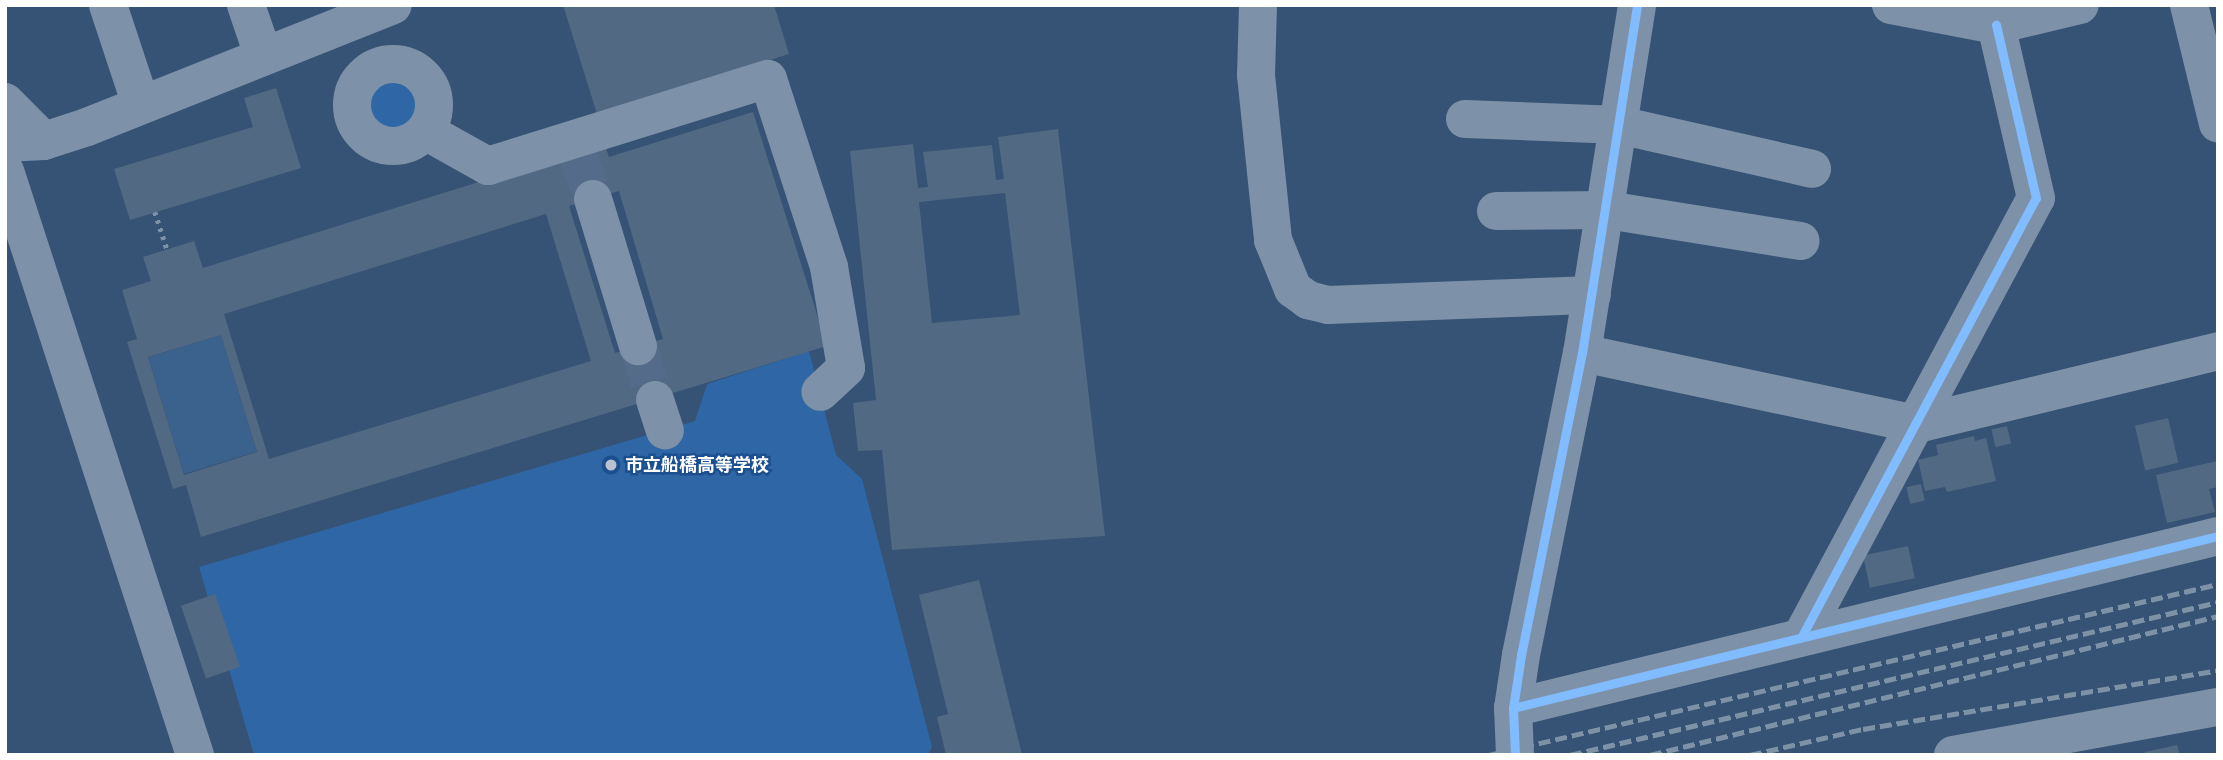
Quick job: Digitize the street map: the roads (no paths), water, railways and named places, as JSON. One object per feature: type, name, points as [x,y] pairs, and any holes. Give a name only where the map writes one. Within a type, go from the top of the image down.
[{"type":"street","points":[[108,5],[141,105]]},
{"type":"street","points":[[246,5],[263,55]]},
{"type":"street","points":[[1258,5],[1256,75],[1262,146],[1277,257],[1293,289],[1308,300],[1328,306],[1592,295]]},
{"type":"street","points":[[1637,5],[1607,210],[1514,727],[1779,646],[1803,634],[2218,536]]},
{"type":"street","points":[[1891,5],[1996,25],[2080,5]]},
{"type":"street","points":[[2189,5],[2218,124]]},
{"type":"street","points":[[5,143],[44,141],[382,9],[389,63]]},
{"type":"street","points":[[1803,634],[2036,198],[1996,25]]},
{"type":"street","points":[[389,63],[420,72],[436,101],[427,132],[398,148],[367,139],[351,110],[360,79],[389,63]]},
{"type":"street","points":[[427,132],[488,166],[576,145],[768,79],[829,267],[845,368],[820,392]]},
{"type":"street","points":[[5,102],[44,141]]},
{"type":"street","points":[[1465,119],[1619,125],[1812,169]]},
{"type":"street","points":[[5,171],[195,755]]},
{"type":"street","points":[[593,199],[638,346]]},
{"type":"street","points":[[1496,211],[1607,210],[1801,241]]},
{"type":"street","points":[[1582,353],[1917,424],[2218,351]]},
{"type":"street","points":[[1953,755],[2218,707]]},
{"type":"tunnel","points":[[577,151],[593,199]]},
{"type":"tunnel","points":[[638,346],[655,400]]},
{"type":"railway","points":[[1489,755],[2218,584]]},
{"type":"railway","points":[[1570,755],[2218,602]]},
{"type":"railway","points":[[1650,755],[2218,616]]},
{"type":"railway","points":[[1750,755],[1863,729],[2218,670]]},
{"type":"place","name":"市立船橋高等学校","points":[[611,465]]}]
